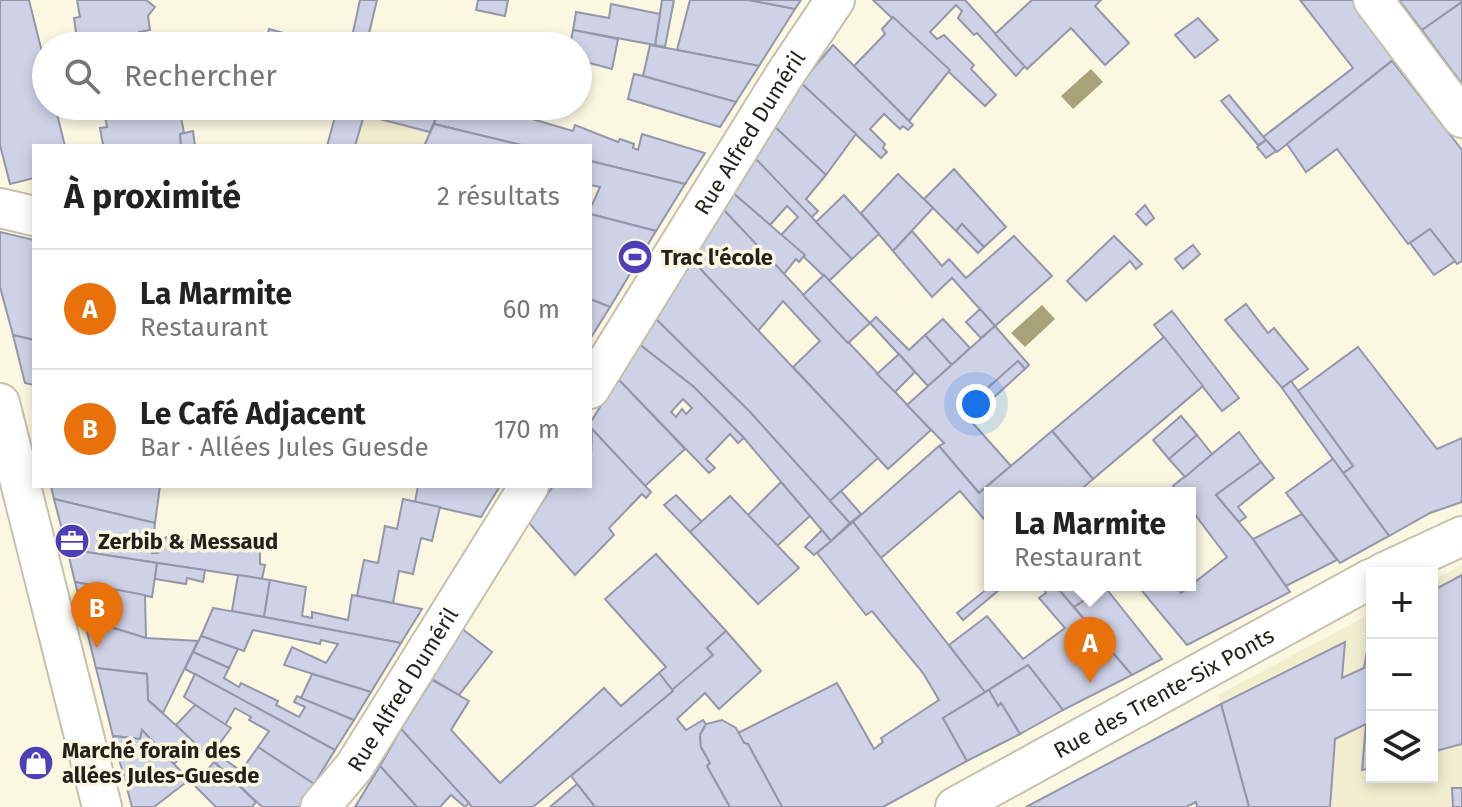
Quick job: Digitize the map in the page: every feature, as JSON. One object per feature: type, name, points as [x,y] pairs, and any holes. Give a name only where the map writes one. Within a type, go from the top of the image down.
[{"type":"street","name":"Rue Alfred Duméril","points":[[592,386],[784,76],[835,0]]},
{"type":"street","points":[[1373,0],[1462,118]]},
{"type":"street","points":[[0,208],[32,216]]},
{"type":"street","points":[[0,403],[102,807]]},
{"type":"street","name":"Rue Alfred Duméril","points":[[320,807],[354,767],[528,488]]},
{"type":"street","points":[[1395,567],[1462,536]]},
{"type":"street","name":"Rue des Trente-Six Ponts","points":[[955,807],[1366,581]]},
{"type":"shaded area","points":[[1091,69],[1103,82],[1073,109],[1061,96]]},
{"type":"shaded area","points":[[334,120],[435,120],[425,144],[328,144]]},
{"type":"shaded area","points":[[1042,305],[1055,319],[1025,347],[1011,333]]},
{"type":"shaded area","points":[[1462,565],[1462,807],[1249,807],[1218,695],[1366,616],[1366,783],[1438,783],[1438,578]]},
{"type":"building","points":[[0,0],[29,0],[37,32],[32,32],[32,120],[58,120],[64,144],[32,144],[32,178],[10,184],[0,145]]},
{"type":"building","points":[[77,0],[146,0],[155,7],[148,16],[150,30],[139,32],[76,32],[74,18],[80,17]]},
{"type":"building","points":[[360,0],[377,0],[369,32],[353,32]]},
{"type":"building","points":[[478,0],[508,0],[505,16],[476,10]]},
{"type":"building","points":[[662,0],[674,0],[665,47],[655,45]]},
{"type":"building","points":[[690,0],[749,0],[795,9],[759,66],[677,50]]},
{"type":"building","points":[[749,0],[801,0],[795,9]]},
{"type":"building","points":[[873,0],[965,0],[1025,66],[1016,76],[977,33],[974,35],[958,18],[962,11],[956,5],[930,32],[937,39],[944,35],[974,65],[971,69],[996,95],[985,106]]},
{"type":"building","points":[[1032,0],[1101,0],[1095,6],[1129,43],[1105,65],[1071,28],[1027,69],[995,34]]},
{"type":"building","points":[[1300,0],[1357,0],[1399,55],[1277,152],[1263,137],[1353,68]]},
{"type":"building","points":[[1399,0],[1462,0],[1462,2],[1422,30]]},
{"type":"building","points":[[1462,2],[1462,84],[1422,30]]},
{"type":"building","points":[[611,4],[660,14],[655,45],[573,30],[576,12],[609,18]]},
{"type":"building","points":[[893,17],[950,70],[909,121],[854,66],[885,34],[882,29]]},
{"type":"building","points":[[1198,18],[1218,40],[1195,58],[1175,35]]},
{"type":"building","points":[[592,34],[618,39],[612,69],[592,64]]},
{"type":"building","points":[[650,45],[759,66],[736,102],[643,76]]},
{"type":"building","points":[[833,45],[913,125],[908,130],[903,126],[900,129],[884,114],[870,129],[885,144],[883,148],[887,152],[881,158],[801,83]]},
{"type":"building","points":[[1392,61],[1462,150],[1462,261],[1457,264],[1430,229],[1408,244],[1337,149],[1306,172],[1287,144]]},
{"type":"building","points":[[634,74],[736,102],[720,127],[628,99]]},
{"type":"building","points":[[801,83],[856,134],[826,175],[774,126]]},
{"type":"building","points":[[1229,95],[1266,140],[1258,145],[1221,101]]},
{"type":"building","points":[[106,120],[182,120],[184,133],[180,134],[181,144],[103,144],[100,128],[107,127]]},
{"type":"building","points":[[334,120],[363,120],[356,144],[328,144]]},
{"type":"building","points":[[383,120],[435,120],[430,132]]},
{"type":"building","points":[[436,120],[536,120],[573,131],[575,125],[618,142],[620,139],[634,144],[633,148],[638,150],[642,134],[705,153],[685,184],[592,161],[592,144],[517,144],[434,124]]},
{"type":"building","points":[[434,124],[517,144],[425,144]]},
{"type":"building","points":[[774,126],[826,175],[806,199],[818,211],[811,218],[754,157]]},
{"type":"building","points":[[193,131],[195,144],[181,144],[180,134]]},
{"type":"building","points":[[1266,140],[1276,151],[1266,158],[1257,147]]},
{"type":"building","points":[[754,157],[852,259],[829,281],[781,235],[798,217],[787,206],[770,225],[733,193]]},
{"type":"building","points":[[592,161],[685,184],[656,231],[592,215],[592,205],[600,187],[592,185]]},
{"type":"building","points":[[954,169],[1006,227],[984,247],[962,224],[956,231],[924,199]]},
{"type":"building","points":[[898,174],[933,208],[893,251],[861,213]]},
{"type":"building","points":[[733,193],[805,255],[799,262],[796,259],[784,274],[722,208]]},
{"type":"building","points":[[844,195],[879,234],[852,259],[816,222]]},
{"type":"building","points":[[1145,205],[1154,218],[1146,225],[1136,214]]},
{"type":"building","points":[[722,208],[931,430],[888,469],[793,367],[820,341],[783,301],[758,331],[691,259]]},
{"type":"building","points":[[592,215],[656,231],[610,307],[592,300]]},
{"type":"building","points":[[962,224],[984,247],[978,253],[956,231]]},
{"type":"building","points":[[1430,229],[1455,261],[1434,275],[1410,243]]},
{"type":"building","points":[[912,231],[942,266],[949,259],[966,278],[1014,236],[1052,276],[995,326],[952,278],[932,297],[893,251]]},
{"type":"building","points":[[0,232],[32,240],[32,340],[13,335],[0,287]]},
{"type":"building","points":[[1114,236],[1142,264],[1136,269],[1130,261],[1086,301],[1067,281]]},
{"type":"building","points":[[1193,245],[1200,254],[1183,269],[1175,259]]},
{"type":"building","points":[[691,259],[878,458],[830,501],[750,412],[655,318]]},
{"type":"building","points":[[824,275],[870,323],[848,343],[803,295]]},
{"type":"building","points":[[592,300],[610,307],[592,336]]},
{"type":"building","points":[[1246,304],[1268,333],[1274,328],[1308,369],[1282,388],[1225,320]]},
{"type":"building","points":[[980,309],[995,326],[981,338],[966,322]]},
{"type":"building","points":[[1172,311],[1239,398],[1222,411],[1154,325]]},
{"type":"building","points":[[876,317],[909,350],[925,335],[952,365],[928,386],[870,323]]},
{"type":"building","points":[[655,318],[750,412],[850,523],[831,541],[744,438],[694,387],[639,344]]},
{"type":"building","points":[[943,319],[970,348],[952,365],[925,335]]},
{"type":"building","points":[[995,326],[1029,365],[1025,369],[1018,361],[962,411],[1011,466],[979,493],[939,446],[944,443],[907,405]]},
{"type":"building","points":[[13,335],[32,340],[32,385],[25,383]]},
{"type":"building","points":[[1164,337],[1203,386],[1093,479],[1052,431]]},
{"type":"building","points":[[639,344],[694,387],[744,438],[738,443],[730,434],[706,459],[715,468],[709,473],[618,379]],"holes":[[[683,399],[692,408],[686,414],[682,409],[676,417],[671,412]]]},
{"type":"building","points":[[1358,347],[1437,449],[1462,438],[1462,502],[1430,513],[1389,536],[1343,473],[1353,466],[1298,391]]},
{"type":"building","points":[[899,354],[915,372],[895,392],[877,374]]},
{"type":"building","points":[[1018,361],[1025,369],[969,420],[962,411]]},
{"type":"building","points":[[618,379],[685,449],[645,486],[592,429],[592,420]]},
{"type":"building","points":[[1291,381],[1353,466],[1343,473],[1282,388]]},
{"type":"building","points":[[1181,416],[1197,435],[1169,459],[1153,440]]},
{"type":"building","points":[[592,429],[651,492],[646,498],[642,494],[609,528],[614,535],[575,575],[529,523],[552,488],[592,488]]},
{"type":"building","points":[[1052,431],[1093,479],[1084,487],[986,487]]},
{"type":"building","points":[[1239,432],[1261,462],[1216,495],[1253,539],[1290,592],[1187,645],[1142,591],[1196,591],[1196,581],[1227,557],[1196,516],[1196,487],[1173,486]]},
{"type":"building","points":[[1197,435],[1212,454],[1185,477],[1169,459]]},
{"type":"building","points":[[939,446],[979,493],[984,489],[984,519],[960,491],[881,558],[853,522]]},
{"type":"building","points":[[1333,459],[1389,536],[1340,563],[1286,493]]},
{"type":"building","points":[[1261,462],[1274,478],[1238,507],[1246,517],[1239,522],[1216,495]]},
{"type":"building","points":[[781,482],[810,516],[777,546],[748,515]]},
{"type":"building","points":[[51,488],[160,488],[155,523],[54,499]]},
{"type":"building","points":[[418,488],[499,488],[481,517],[415,502]]},
{"type":"building","points":[[841,491],[861,514],[850,523],[830,501]]},
{"type":"building","points":[[676,495],[702,522],[690,532],[664,505]]},
{"type":"building","points":[[730,496],[799,568],[758,604],[690,532]]},
{"type":"building","points":[[54,499],[155,523],[152,553],[158,553],[159,545],[166,537],[260,551],[260,564],[265,565],[262,579],[67,549]]},
{"type":"building","points":[[403,499],[440,507],[432,541],[421,538],[413,574],[399,571],[393,603],[357,596],[364,560],[378,563],[385,526],[397,529]]},
{"type":"building","points":[[1302,514],[1337,560],[1286,586],[1253,539]]},
{"type":"building","points":[[853,522],[985,692],[943,718],[967,761],[883,807],[782,807],[748,744],[738,733],[837,683],[874,749],[883,742],[881,738],[939,700],[923,673],[872,611],[866,615],[817,553]]},
{"type":"building","points":[[822,530],[831,541],[814,555],[805,547]]},
{"type":"building","points":[[67,549],[157,563],[152,597],[75,582]]},
{"type":"building","points":[[656,554],[726,631],[707,648],[713,655],[673,691],[659,673],[666,667],[605,599]]},
{"type":"building","points":[[157,563],[205,570],[203,582],[187,578],[186,584],[155,579]]},
{"type":"building","points":[[238,575],[270,580],[264,617],[232,611]]},
{"type":"building","points":[[1462,575],[1462,744],[1438,750],[1438,639],[1438,588]]},
{"type":"building","points":[[270,580],[306,587],[302,616],[312,618],[312,612],[348,620],[352,595],[422,609],[401,643],[264,617]]},
{"type":"building","points":[[75,582],[145,595],[146,638],[84,619]]},
{"type":"building","points":[[984,591],[998,591],[963,620],[957,613]]},
{"type":"building","points":[[1044,591],[1060,591],[1132,675],[1063,710],[1028,665],[985,692],[949,645],[987,616],[1023,659],[1065,628],[1039,598],[1046,593]]},
{"type":"building","points":[[1060,591],[1099,591],[1074,607]]},
{"type":"building","points":[[1099,591],[1108,591],[1162,659],[1132,675],[1074,607]]},
{"type":"building","points":[[213,608],[401,643],[371,692],[284,665],[292,647],[326,663],[338,644],[321,640],[320,644],[253,630],[244,651],[201,636]]},
{"type":"building","points":[[84,619],[146,638],[198,641],[163,713],[148,700],[147,674],[96,668]]},
{"type":"building","points":[[461,628],[492,652],[459,695],[427,676]]},
{"type":"building","points":[[726,631],[761,671],[719,709],[705,693],[677,719],[686,730],[703,720],[706,724],[700,735],[701,747],[710,763],[707,766],[730,807],[595,807],[571,776],[713,655],[707,648]]},
{"type":"building","points":[[201,636],[238,649],[229,668],[193,652]]},
{"type":"building","points":[[1345,642],[1342,678],[1364,668],[1366,657],[1366,724],[1335,739],[1330,807],[1249,807],[1221,704]]},
{"type":"building","points":[[193,652],[229,668],[224,678],[239,687],[241,683],[278,701],[276,705],[299,717],[305,707],[294,702],[297,696],[354,720],[335,750],[185,669]]},
{"type":"building","points":[[1028,665],[1063,710],[1020,734],[989,690]]},
{"type":"building","points":[[96,668],[147,674],[148,700],[188,736],[178,746],[185,753],[174,764],[142,730],[140,739],[113,736]]},
{"type":"building","points":[[659,673],[673,691],[533,807],[472,807],[401,729],[432,680],[469,701],[451,730],[500,783],[604,688],[621,706]]},
{"type":"building","points":[[195,674],[335,750],[314,784],[258,747],[269,731],[249,720],[251,717],[235,708],[225,725],[184,697]]},
{"type":"building","points":[[312,674],[371,692],[354,720],[301,698]]},
{"type":"building","points":[[989,690],[1020,734],[967,761],[943,718]]},
{"type":"building","points":[[1221,704],[1249,807],[1197,807],[1196,802],[1186,807],[1026,807]]},
{"type":"building","points":[[195,705],[231,728],[220,743],[229,750],[224,759],[241,771],[258,747],[314,784],[301,807],[262,807],[176,725]]},
{"type":"building","points":[[722,720],[736,728],[744,743],[748,744],[782,807],[730,807],[707,766],[710,763],[701,747],[700,735],[706,724]]},
{"type":"building","points":[[1366,724],[1366,769],[1362,770]]},
{"type":"building","points":[[401,729],[469,803],[465,807],[451,795],[440,807],[417,807],[380,766]]},
{"type":"building","points":[[142,730],[189,780],[154,807],[132,807],[113,736],[140,739]]},
{"type":"building","points":[[214,762],[256,802],[252,807],[216,807],[194,785]]},
{"type":"building","points":[[380,766],[417,807],[355,807]]},
{"type":"building","points":[[577,784],[595,807],[550,807]]},
{"type":"building","points":[[1452,788],[1462,788],[1462,807],[1453,807]]},
{"type":"place","name":"Trac l'école","points":[[635,257]]},
{"type":"place","name":"Zerbib & Messaud","points":[[72,541]]},
{"type":"place","name":"Le Café Adjacent","points":[[97,648]]},
{"type":"place","name":"La Marmite","points":[[1090,683]]},
{"type":"place","name":"Marché forain des allées Jules-Guesde","points":[[36,763]]}]
